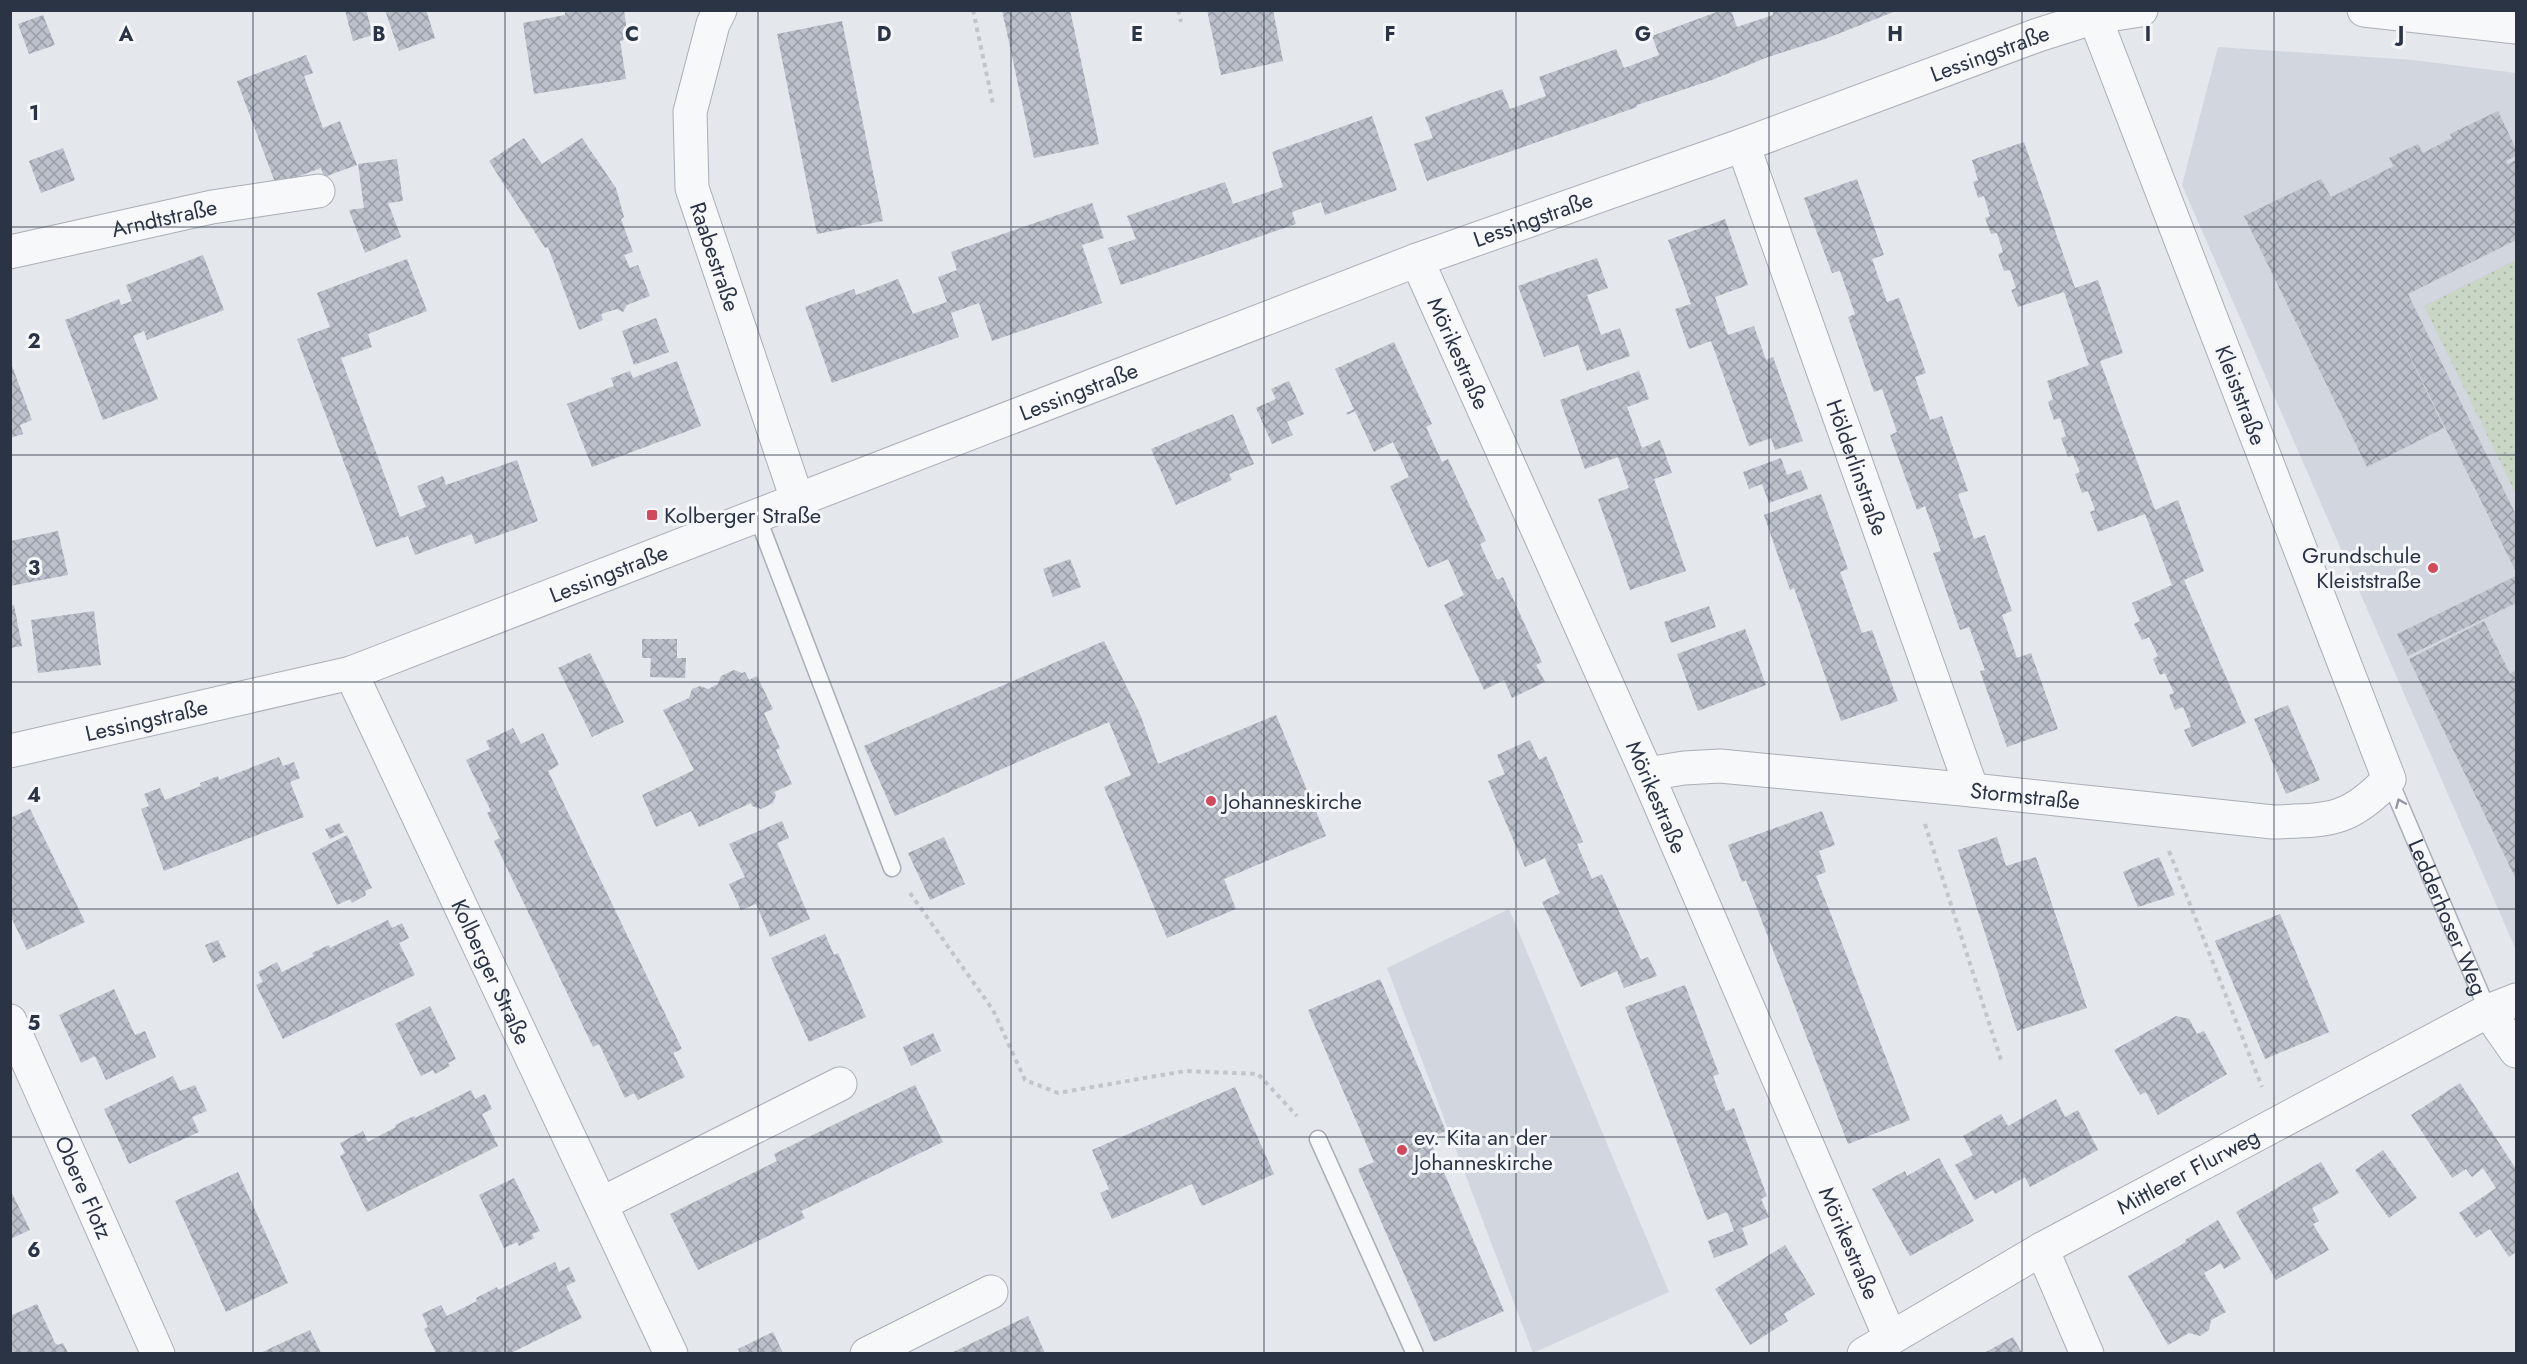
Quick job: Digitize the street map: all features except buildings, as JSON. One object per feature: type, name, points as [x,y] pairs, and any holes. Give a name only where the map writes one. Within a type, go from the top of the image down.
[{"type":"street","name":"Raabestraße","points":[[720,10],[713,24],[690,112],[692,188],[797,499]]},
{"type":"street","name":"Lessingstraße","points":[[10,751],[351,673],[1417,260],[1743,145],[2094,14],[2141,10]]},
{"type":"street","points":[[2364,10],[2517,27]]},
{"type":"street","name":"Kleiststraße","points":[[2094,14],[2389,778]]},
{"type":"street","name":"Hölderlinstraße","points":[[1743,145],[1972,790]]},
{"type":"street","name":"Arndtstraße","points":[[10,252],[212,207],[318,191]]},
{"type":"street","name":"Mörikestraße","points":[[1417,260],[1647,774],[1877,1345]]},
{"type":"street","name":"Kolberger Straße","points":[[351,673],[671,1353]]},
{"type":"street","name":"Stormstraße","points":[[1647,774],[1683,768],[1720,766],[2273,822],[2341,816],[2370,799],[2389,778]]},
{"type":"street","name":"Mittlerer Flurweg","points":[[1877,1345],[2042,1249],[2502,1005]]},
{"type":"street","name":"Ledderhoser Weg","points":[[2502,1005],[2517,1051]]},
{"type":"street","name":"Obere Flotz","points":[[10,1021],[158,1353]]},
{"type":"street","points":[[601,1204],[840,1084]]},
{"type":"street","points":[[2042,1249],[2087,1353]]},
{"type":"street","points":[[867,1353],[991,1292]]},
{"type":"lane","points":[[757,516],[892,868]]},
{"type":"lane","name":"Ledderhoser Weg","points":[[2389,778],[2502,1005]]},
{"type":"lane","points":[[1318,1139],[1415,1353]]},
{"type":"path","points":[[973,10],[993,104]]},
{"type":"path","points":[[1178,10],[1180,22]]},
{"type":"path","points":[[1913,784],[2001,1063]]},
{"type":"path","points":[[2159,811],[2165,842],[2278,1123]]},
{"type":"path","points":[[892,868],[993,1010],[1025,1080],[1058,1093],[1185,1071],[1258,1074],[1318,1139]]},
{"type":"shaded area","name":"Grundschule Kleiststraße","points":[[2218,47],[2413,60],[2516,73],[2516,950],[2182,185]]},
{"type":"shaded area","points":[[1509,909],[1669,1292],[1533,1353],[1387,968]]},
{"type":"green space","points":[[2516,260],[2516,494],[2424,306]]},
{"type":"place","name":"Kolberger Straße","points":[[652,515]]},
{"type":"place","name":"Grundschule Kleiststraße","points":[[2433,568]]},
{"type":"place","name":"Johanneskirche","points":[[1211,801]]},
{"type":"place","name":"ev. Kita an der Johanneskirche","points":[[1402,1150]]}]
